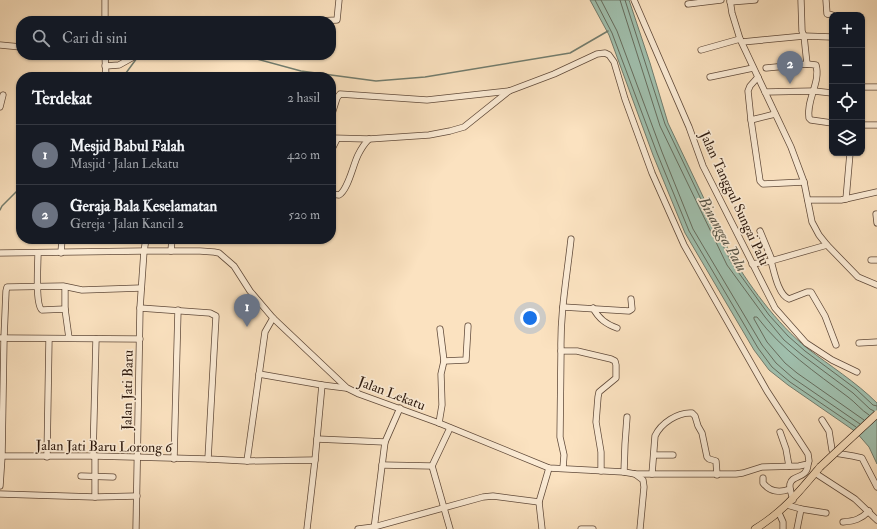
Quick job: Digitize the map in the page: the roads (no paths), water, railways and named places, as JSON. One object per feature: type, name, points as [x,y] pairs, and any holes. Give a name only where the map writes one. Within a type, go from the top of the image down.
[{"type":"main road","points":[[755,529],[779,513],[818,470],[877,414]]},
{"type":"street","points":[[105,16],[106,0]]},
{"type":"street","points":[[336,20],[338,0]]},
{"type":"street","name":"Jalan Tanggul Sungai Palu","points":[[634,0],[686,120],[703,166],[775,308],[806,343],[832,360],[857,372]]},
{"type":"street","points":[[688,4],[721,0]]},
{"type":"street","points":[[755,0],[730,1],[732,13],[741,40],[753,68],[791,147],[804,182],[812,222],[819,235],[827,245],[858,277],[877,285]]},
{"type":"street","points":[[801,0],[802,31],[804,36],[807,64]]},
{"type":"street","points":[[826,0],[827,14],[829,14]]},
{"type":"street","points":[[701,50],[741,40],[804,36],[829,37]]},
{"type":"street","points":[[0,45],[16,47]]},
{"type":"street","points":[[336,103],[340,94],[427,100],[509,91],[554,74],[597,54],[605,53],[609,55],[614,62],[625,99],[652,173],[684,245],[767,391],[808,454],[808,469],[805,473],[791,481],[789,486],[790,502],[801,509],[826,513]]},
{"type":"street","points":[[105,60],[106,72]]},
{"type":"street","points":[[105,66],[119,65],[128,60]]},
{"type":"street","points":[[766,68],[815,64],[817,67],[809,115],[810,119],[829,122]]},
{"type":"street","points":[[710,77],[753,68]]},
{"type":"street","points":[[758,77],[750,86],[748,91],[761,183],[804,182]]},
{"type":"street","points":[[865,87],[877,87]]},
{"type":"street","points":[[336,142],[338,139],[369,139],[429,135],[464,127],[509,91]]},
{"type":"street","points":[[765,92],[814,91],[829,93]]},
{"type":"street","points":[[0,107],[2,95]]},
{"type":"street","points":[[751,120],[775,114]]},
{"type":"street","points":[[865,125],[877,125]]},
{"type":"street","points":[[336,195],[339,195],[344,191],[357,156],[369,139]]},
{"type":"street","points":[[846,199],[850,156]]},
{"type":"street","points":[[808,200],[846,199],[877,192]]},
{"type":"street","points":[[876,214],[877,223]]},
{"type":"street","points":[[760,231],[772,260],[777,282],[784,296],[789,299],[807,292],[811,292],[825,316],[836,345]]},
{"type":"street","points":[[563,468],[564,455],[560,437],[561,334],[571,239]]},
{"type":"street","points":[[61,253],[62,244]]},
{"type":"street","name":"Jalan Jati Baru","points":[[137,529],[140,308],[145,244]]},
{"type":"street","points":[[148,244],[155,251]]},
{"type":"street","points":[[171,251],[172,244]]},
{"type":"street","points":[[752,264],[827,245]]},
{"type":"street","name":"Jalan Lekatu","points":[[1,253],[144,251],[214,252],[224,256],[234,266],[250,291],[273,318],[347,388],[359,394],[439,423],[549,468],[636,474],[717,475],[743,473],[762,467],[803,466],[808,464]]},
{"type":"street","points":[[38,253],[37,286],[39,306],[41,309],[65,308]]},
{"type":"street","points":[[0,486],[3,302],[6,289],[11,286],[65,287],[82,290],[141,288]]},
{"type":"street","points":[[65,287],[65,308],[69,338]]},
{"type":"street","points":[[563,307],[629,311],[632,309],[632,299]]},
{"type":"street","points":[[140,308],[213,314],[216,319],[208,459]]},
{"type":"street","points":[[593,308],[600,319],[617,328]]},
{"type":"street","points":[[174,459],[178,310]]},
{"type":"street","points":[[247,461],[265,332],[273,318]]},
{"type":"street","points":[[444,361],[466,360],[468,326]]},
{"type":"street","points":[[439,423],[442,405],[441,372],[444,361],[440,329]]},
{"type":"street","points":[[2,338],[140,339]]},
{"type":"street","points":[[47,457],[49,339]]},
{"type":"street","points":[[95,497],[94,456],[96,339]]},
{"type":"street","points":[[859,343],[877,342]]},
{"type":"street","points":[[561,351],[577,351],[595,354],[611,359],[616,363],[615,380],[598,394],[596,422],[601,471]]},
{"type":"street","points":[[259,374],[347,388]]},
{"type":"street","points":[[307,529],[322,385]]},
{"type":"street","points":[[374,528],[385,442],[400,408]]},
{"type":"street","points":[[652,474],[655,436],[660,428],[680,414],[692,413],[695,416],[702,433],[707,456],[709,459],[716,460],[717,462],[717,475]]},
{"type":"street","points":[[624,472],[628,417]]},
{"type":"street","points":[[822,420],[829,431],[832,450],[835,453],[862,458],[877,487]]},
{"type":"street","points":[[450,428],[432,466],[450,529]]},
{"type":"street","points":[[780,432],[786,449],[789,466]]},
{"type":"street","points":[[317,439],[385,442]]},
{"type":"street","points":[[654,455],[673,455]]},
{"type":"street","name":"Jalan Jati Baru Lorong 6","points":[[1,456],[94,456],[247,461],[315,460]]},
{"type":"street","points":[[382,465],[432,466]]},
{"type":"street","points":[[542,529],[539,502],[549,468]]},
{"type":"street","points":[[818,470],[855,499],[877,520]]},
{"type":"street","points":[[636,474],[642,480],[644,488],[640,529]]},
{"type":"street","points":[[81,476],[113,477]]},
{"type":"street","points":[[763,478],[763,483],[770,489],[782,492],[790,489]]},
{"type":"street","points":[[0,494],[95,497],[137,496]]},
{"type":"street","points":[[358,529],[374,528],[492,496],[539,502]]},
{"type":"street","points":[[797,529],[801,509]]},
{"type":"street","points":[[843,522],[854,521],[862,518],[869,511]]},
{"type":"street","points":[[779,513],[783,522],[783,529]]},
{"type":"street","points":[[580,529],[593,529]]},
{"type":"water","points":[[590,0],[629,0],[668,123],[728,249],[753,289],[785,327],[807,348],[852,381],[877,403],[877,464],[869,447],[856,432],[769,370],[754,350],[685,233],[653,155],[609,35]]},
{"type":"waterway","points":[[336,76],[376,81],[425,77],[570,53],[608,31]]},
{"type":"waterway","points":[[127,72],[136,60]]},
{"type":"waterway","points":[[260,60],[308,72]]},
{"type":"waterway","points":[[0,210],[16,192]]},
{"type":"place","name":"Geraja Bala Keselamatan","points":[[790,84]]},
{"type":"place","name":"Mesjid Babul Falah","points":[[247,327]]},
{"type":"water label","name":"Binangga Palu","points":[[723,234]]}]
